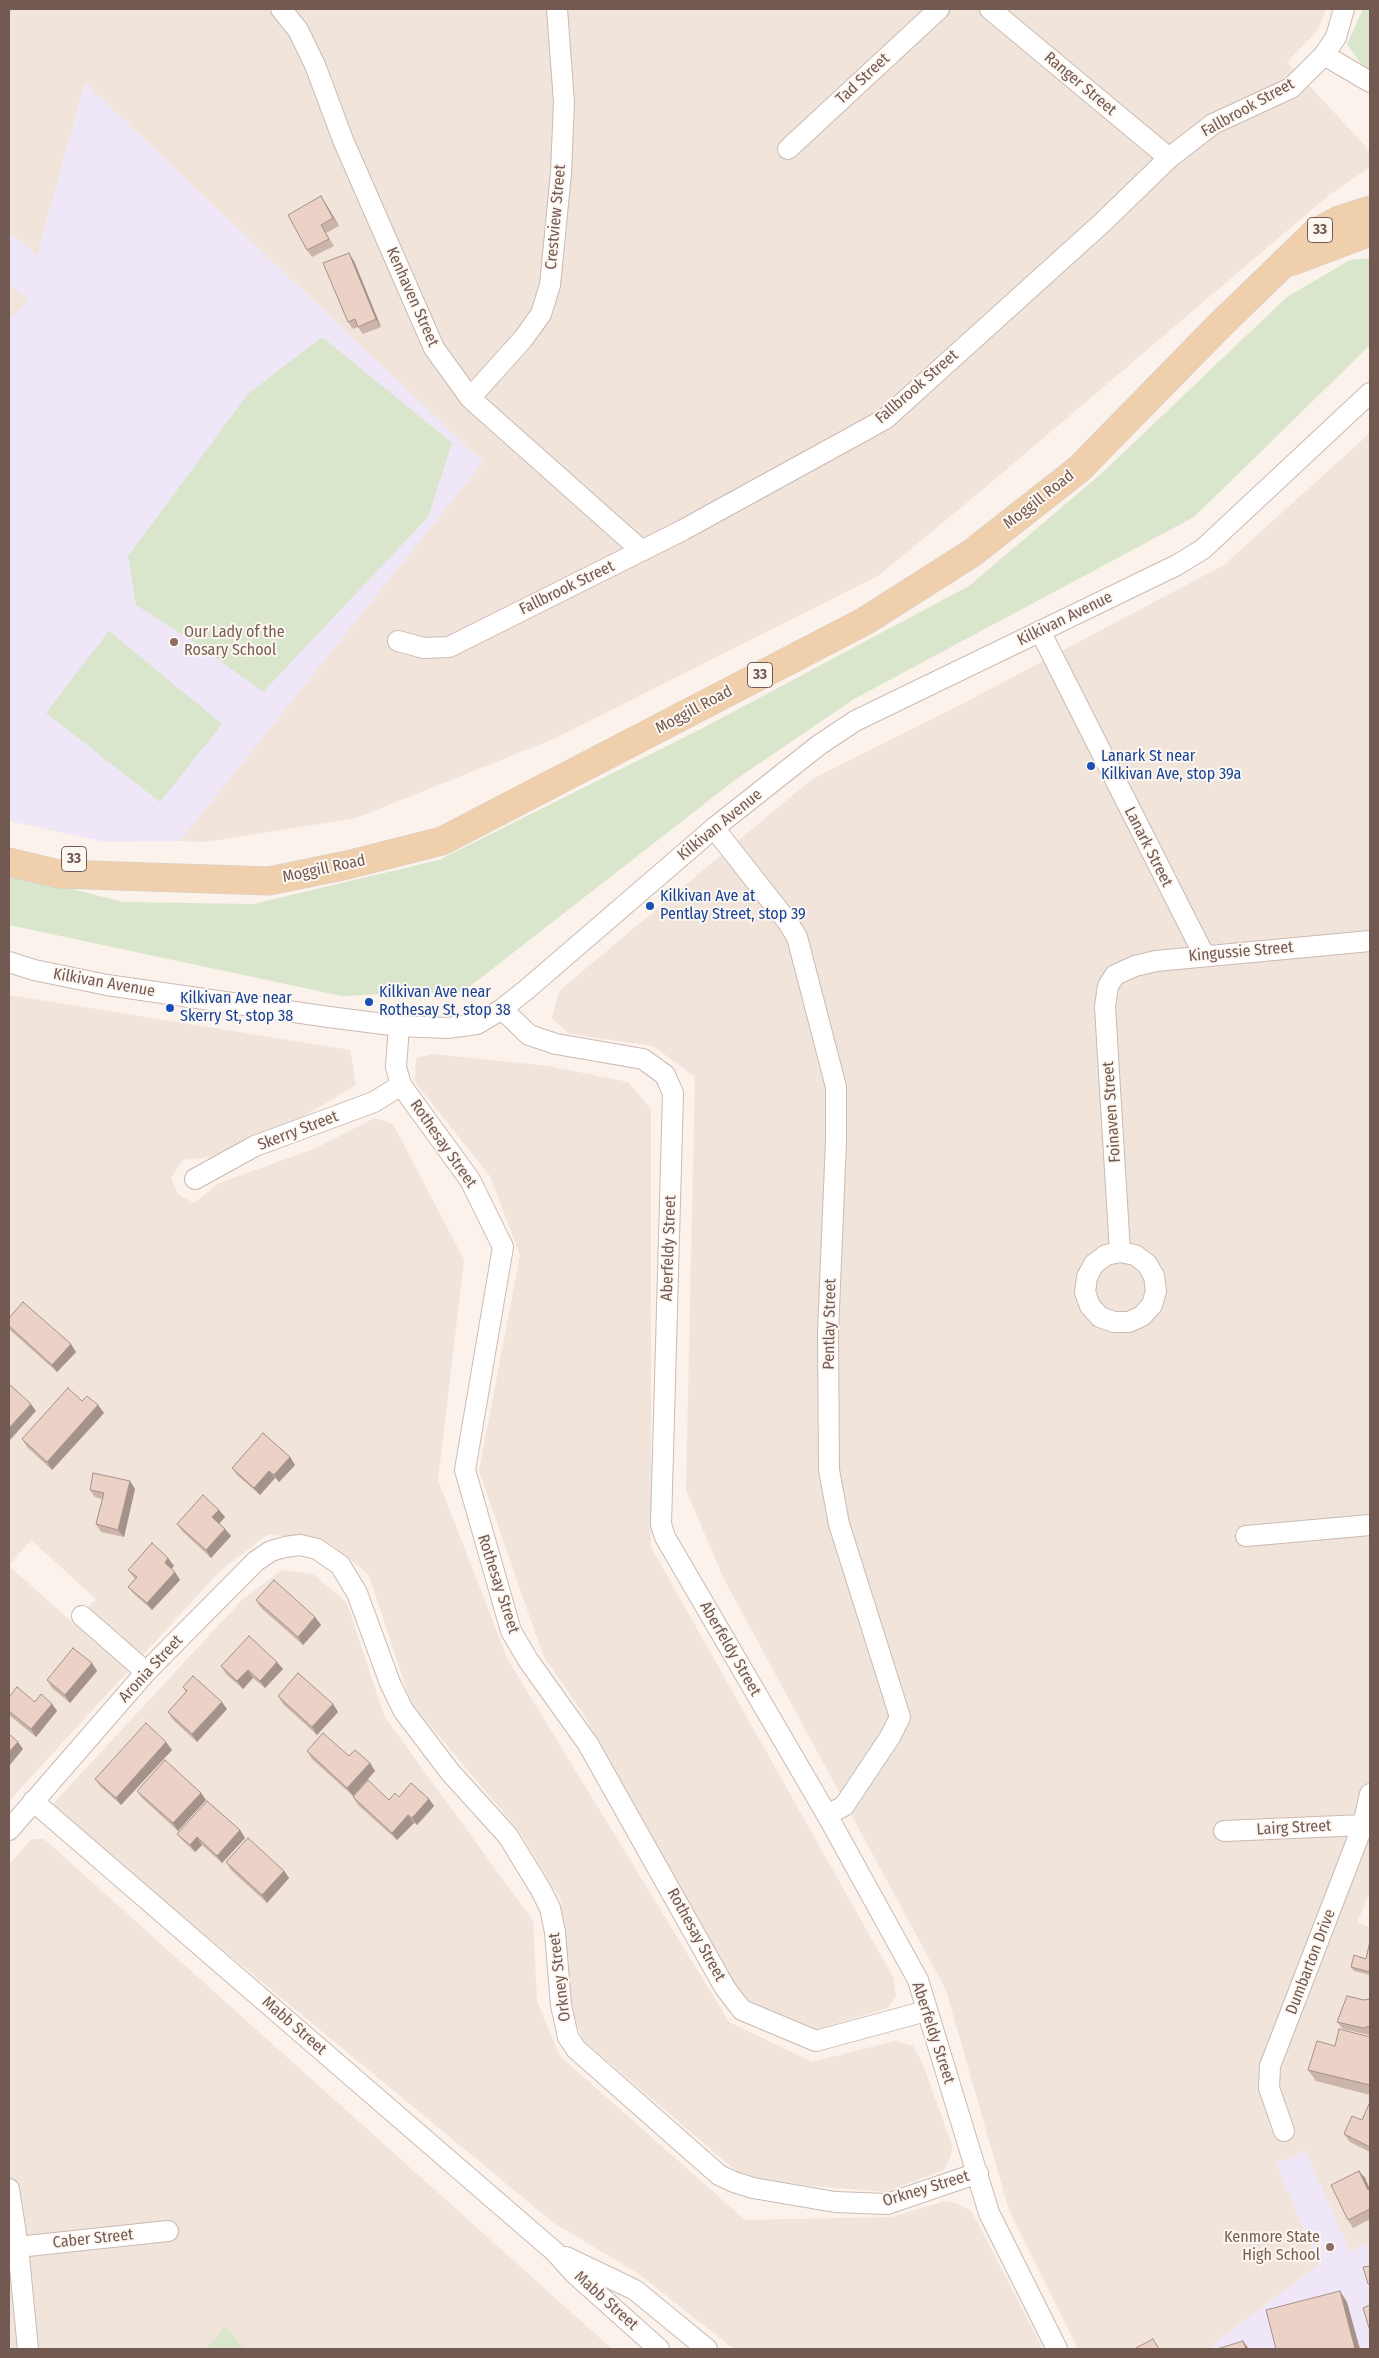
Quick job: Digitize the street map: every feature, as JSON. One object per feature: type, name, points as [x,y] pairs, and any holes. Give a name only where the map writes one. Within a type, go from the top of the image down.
[{"type":"main road","name":"Moggill Road","points":[[9,862],[58,874],[269,881],[347,865],[442,841],[864,621],[972,553],[1078,469],[1315,233],[1339,220],[1370,210]]},
{"type":"main road","name":"Moggill Road","points":[[1280,266],[1370,232]]},
{"type":"main road","name":"Moggill Road","points":[[9,844],[139,876]]},
{"type":"street","name":"Kenhaven Street","points":[[281,9],[298,30],[316,65],[343,140],[434,348],[470,398],[642,551]]},
{"type":"street","name":"Crestview Street","points":[[470,398],[523,339],[541,314],[550,285],[561,173],[564,102],[557,9]]},
{"type":"street","name":"Tad Street","points":[[788,149],[939,9]]},
{"type":"street","name":"Ranger Street","points":[[990,9],[1169,158]]},
{"type":"street","name":"Fallbrook Street","points":[[398,642],[424,648],[449,647],[642,551],[885,420],[1102,223],[1169,158],[1213,124],[1291,88],[1324,55],[1336,37],[1344,9]]},
{"type":"street","points":[[1324,55],[1370,82]]},
{"type":"street","name":"Kilkivan Avenue","points":[[9,962],[34,970],[107,985],[399,1026],[464,1027],[477,1024],[502,1009],[714,828],[855,720],[1177,565],[1203,549],[1370,393]]},
{"type":"street","name":"Lanark Street","points":[[1040,631],[1204,955]]},
{"type":"street","name":"Pentlay Street","points":[[714,828],[788,921],[797,938],[836,1087],[836,1140],[828,1332],[828,1470],[839,1524],[900,1717],[890,1737],[844,1806],[826,1815]]},
{"type":"street","name":"Kingussie Street","points":[[1115,975],[1135,966],[1204,955],[1370,941]]},
{"type":"street","name":"Foinaven Street","points":[[1115,975],[1108,986],[1105,1007],[1120,1252]]},
{"type":"street","name":"Aberfeldy Street","points":[[502,1009],[529,1035],[556,1044],[643,1059],[665,1075],[673,1093],[661,1524],[665,1538],[826,1815],[918,1980],[926,2011],[990,2212],[1057,2349]]},
{"type":"street","name":"Rothesay Street","points":[[399,1026],[396,1068],[401,1085],[470,1180],[503,1247],[464,1470],[511,1631],[528,1660],[588,1744],[726,1988],[742,2010],[816,2041],[926,2011]]},
{"type":"street","name":"Skerry Street","points":[[195,1179],[255,1146],[374,1102],[401,1085]]},
{"type":"street","points":[[1246,1536],[1370,1525]]},
{"type":"street","name":"Aronia Street","points":[[9,1830],[146,1672],[256,1561],[271,1551],[285,1547],[300,1545],[317,1549]]},
{"type":"street","name":"Orkney Street","points":[[317,1549],[340,1565],[357,1594],[390,1683],[403,1710],[450,1772],[508,1836],[541,1890],[550,1908],[555,1932],[562,2013],[568,2037],[576,2049],[719,2175],[753,2188],[835,2202],[887,2204],[978,2173]]},
{"type":"street","points":[[82,1616],[146,1672]]},
{"type":"street","name":"Dumbarton Drive","points":[[1284,2131],[1269,2088],[1270,2066],[1364,1825],[1370,1794]]},
{"type":"street","name":"Mabb Street","points":[[33,1801],[555,2252],[575,2274],[659,2349]]},
{"type":"street","name":"Lairg Street","points":[[1224,1831],[1364,1825]]},
{"type":"street","points":[[9,2189],[18,2248],[28,2349]]},
{"type":"street","name":"Caber Street","points":[[18,2248],[168,2232]]},
{"type":"street","name":"Mabb Street","points":[[555,2252],[635,2290],[708,2349]]},
{"type":"shaded area","points":[[9,9],[1326,9],[1318,30],[1287,62],[1370,151],[1370,167],[1329,195],[987,486],[878,576],[553,739],[356,818],[206,842],[180,841],[483,462],[85,83],[37,256],[9,232]]},
{"type":"shaded area","name":"Our Lady of the Rosary School","points":[[85,83],[483,462],[180,841],[106,842],[9,821],[9,320],[28,301],[9,284],[9,232],[37,256]]},
{"type":"shaded area","points":[[9,284],[29,301],[9,320]]},
{"type":"shaded area","points":[[1370,433],[1370,1891],[1357,1923],[1370,1927],[1370,2243],[1350,2251],[1305,2151],[1277,2165],[1319,2265],[1219,2339],[1211,2349],[1078,2349],[1009,2210],[946,1990],[724,1579],[686,1490],[695,1077],[653,1046],[569,1034],[552,1018],[559,991],[812,779],[962,704],[1224,565]]},
{"type":"shaded area","points":[[9,995],[350,1050],[356,1085],[294,1122],[212,1157],[183,1160],[171,1178],[178,1194],[194,1203],[219,1183],[314,1149],[375,1118],[393,1124],[464,1260],[438,1480],[508,1660],[729,2022],[812,2062],[895,2041],[913,2046],[922,2062],[952,2145],[951,2156],[944,2170],[886,2192],[748,2181],[583,2040],[563,1988],[561,1900],[519,1831],[411,1703],[369,1575],[331,1544],[268,1534],[220,1571],[9,1801],[9,1566],[74,1624],[96,1599],[31,1540],[9,1565]]},
{"type":"shaded area","points":[[433,1054],[548,1066],[628,1082],[651,1109],[651,1547],[893,1977],[896,1996],[888,2008],[816,2030],[745,2003],[585,1717],[543,1655],[479,1471],[520,1255],[490,1176],[415,1082],[416,1058]]},
{"type":"shaded area","points":[[282,1570],[313,1574],[347,1603],[384,1716],[533,1921],[537,2001],[560,2056],[745,2220],[892,2217],[945,2201],[959,2204],[972,2212],[1043,2349],[734,2349],[639,2274],[554,2223],[50,1807],[242,1600]]},
{"type":"shaded area","points":[[31,1839],[44,1839],[612,2349],[244,2349],[225,2326],[206,2349],[9,2349],[9,1865]]},
{"type":"shaded area","name":"Kenmore State High School","points":[[1305,2151],[1350,2251],[1370,2243],[1370,2349],[1211,2349],[1219,2339],[1319,2265],[1276,2164]]},
{"type":"green space","points":[[1363,9],[1370,9],[1370,70],[1364,68],[1347,44]]},
{"type":"green space","points":[[1370,258],[1370,345],[1194,517],[854,699],[735,780],[464,991],[342,996],[9,925],[9,873],[123,902],[253,904],[439,860],[703,728],[969,586],[1102,473],[1287,297],[1350,260]]},
{"type":"green space","points":[[322,337],[452,443],[428,517],[263,692],[194,642],[136,605],[128,556],[248,394]]},
{"type":"green space","points":[[109,631],[222,724],[160,802],[46,713]]},
{"type":"green space","points":[[225,2326],[244,2349],[206,2349]]},
{"type":"building","points":[[321,196],[333,218],[321,225],[329,239],[307,250],[288,215]]},
{"type":"building","points":[[349,253],[376,319],[358,327],[355,319],[348,322],[323,263]]},
{"type":"building","points":[[23,1302],[71,1344],[52,1365],[9,1326],[9,1318]]},
{"type":"building","points":[[9,1384],[31,1404],[9,1428]]},
{"type":"building","points":[[68,1388],[82,1401],[87,1396],[98,1405],[47,1462],[22,1439]]},
{"type":"building","points":[[263,1433],[290,1457],[274,1475],[269,1471],[254,1488],[232,1468]]},
{"type":"building","points":[[93,1473],[130,1481],[118,1530],[96,1524],[104,1493],[90,1490]]},
{"type":"building","points":[[203,1495],[219,1510],[212,1517],[225,1529],[206,1550],[177,1524]]},
{"type":"building","points":[[152,1543],[168,1558],[165,1563],[175,1572],[147,1603],[128,1587],[137,1577],[128,1570]]},
{"type":"building","points":[[274,1580],[315,1617],[298,1637],[256,1600]]},
{"type":"building","points":[[249,1636],[277,1662],[260,1681],[248,1670],[237,1681],[221,1666]]},
{"type":"building","points":[[73,1648],[92,1663],[65,1695],[47,1680]]},
{"type":"building","points":[[298,1673],[333,1704],[312,1727],[278,1696]]},
{"type":"building","points":[[193,1676],[222,1702],[192,1734],[168,1712],[187,1691],[183,1687]]},
{"type":"building","points":[[17,1687],[35,1702],[41,1694],[52,1704],[31,1729],[9,1711],[9,1697]]},
{"type":"building","points":[[146,1723],[166,1742],[116,1798],[95,1779]]},
{"type":"building","points":[[323,1733],[349,1756],[355,1750],[370,1763],[347,1788],[307,1751]]},
{"type":"building","points":[[9,1734],[18,1742],[9,1752]]},
{"type":"building","points":[[165,1760],[201,1793],[173,1823],[137,1791]]},
{"type":"building","points":[[368,1780],[389,1800],[395,1793],[399,1797],[411,1783],[429,1799],[412,1818],[408,1815],[392,1833],[353,1797]]},
{"type":"building","points":[[207,1801],[240,1830],[217,1856],[197,1837],[190,1845],[177,1834]]},
{"type":"building","points":[[248,1838],[284,1871],[262,1895],[226,1862]]},
{"type":"building","points":[[1370,1941],[1370,1972],[1351,1967],[1354,1955],[1366,1959]]},
{"type":"building","points":[[1347,1996],[1364,2000],[1370,1999],[1370,2026],[1363,2028],[1337,2022]]},
{"type":"building","points":[[1339,2029],[1370,2037],[1370,2085],[1308,2070],[1317,2041],[1335,2046]]},
{"type":"building","points":[[1370,2102],[1370,2147],[1344,2134],[1352,2116],[1362,2120]]},
{"type":"building","points":[[1359,2171],[1368,2190],[1370,2189],[1370,2209],[1348,2220],[1331,2185]]},
{"type":"building","points":[[1370,2266],[1370,2284],[1368,2284],[1363,2267]]},
{"type":"building","points":[[1340,2291],[1355,2349],[1276,2349],[1266,2310]]},
{"type":"building","points":[[1370,2305],[1370,2331],[1363,2308]]},
{"type":"building","points":[[1153,2339],[1159,2349],[1134,2349]]},
{"type":"building","points":[[1243,2341],[1246,2349],[1217,2349]]},
{"type":"place","name":"Our Lady of the Rosary School","points":[[174,642]]},
{"type":"place","name":"Lanark St near Kilkivan Ave, stop 39a","points":[[1091,766]]},
{"type":"place","name":"Kilkivan Ave at Pentlay Street, stop 39","points":[[650,906]]},
{"type":"place","name":"Kilkivan Ave near Rothesay St, stop 38","points":[[369,1002]]},
{"type":"place","name":"Kilkivan Ave near Skerry St, stop 38","points":[[170,1008]]},
{"type":"place","name":"Kenmore State High School","points":[[1330,2247]]}]
